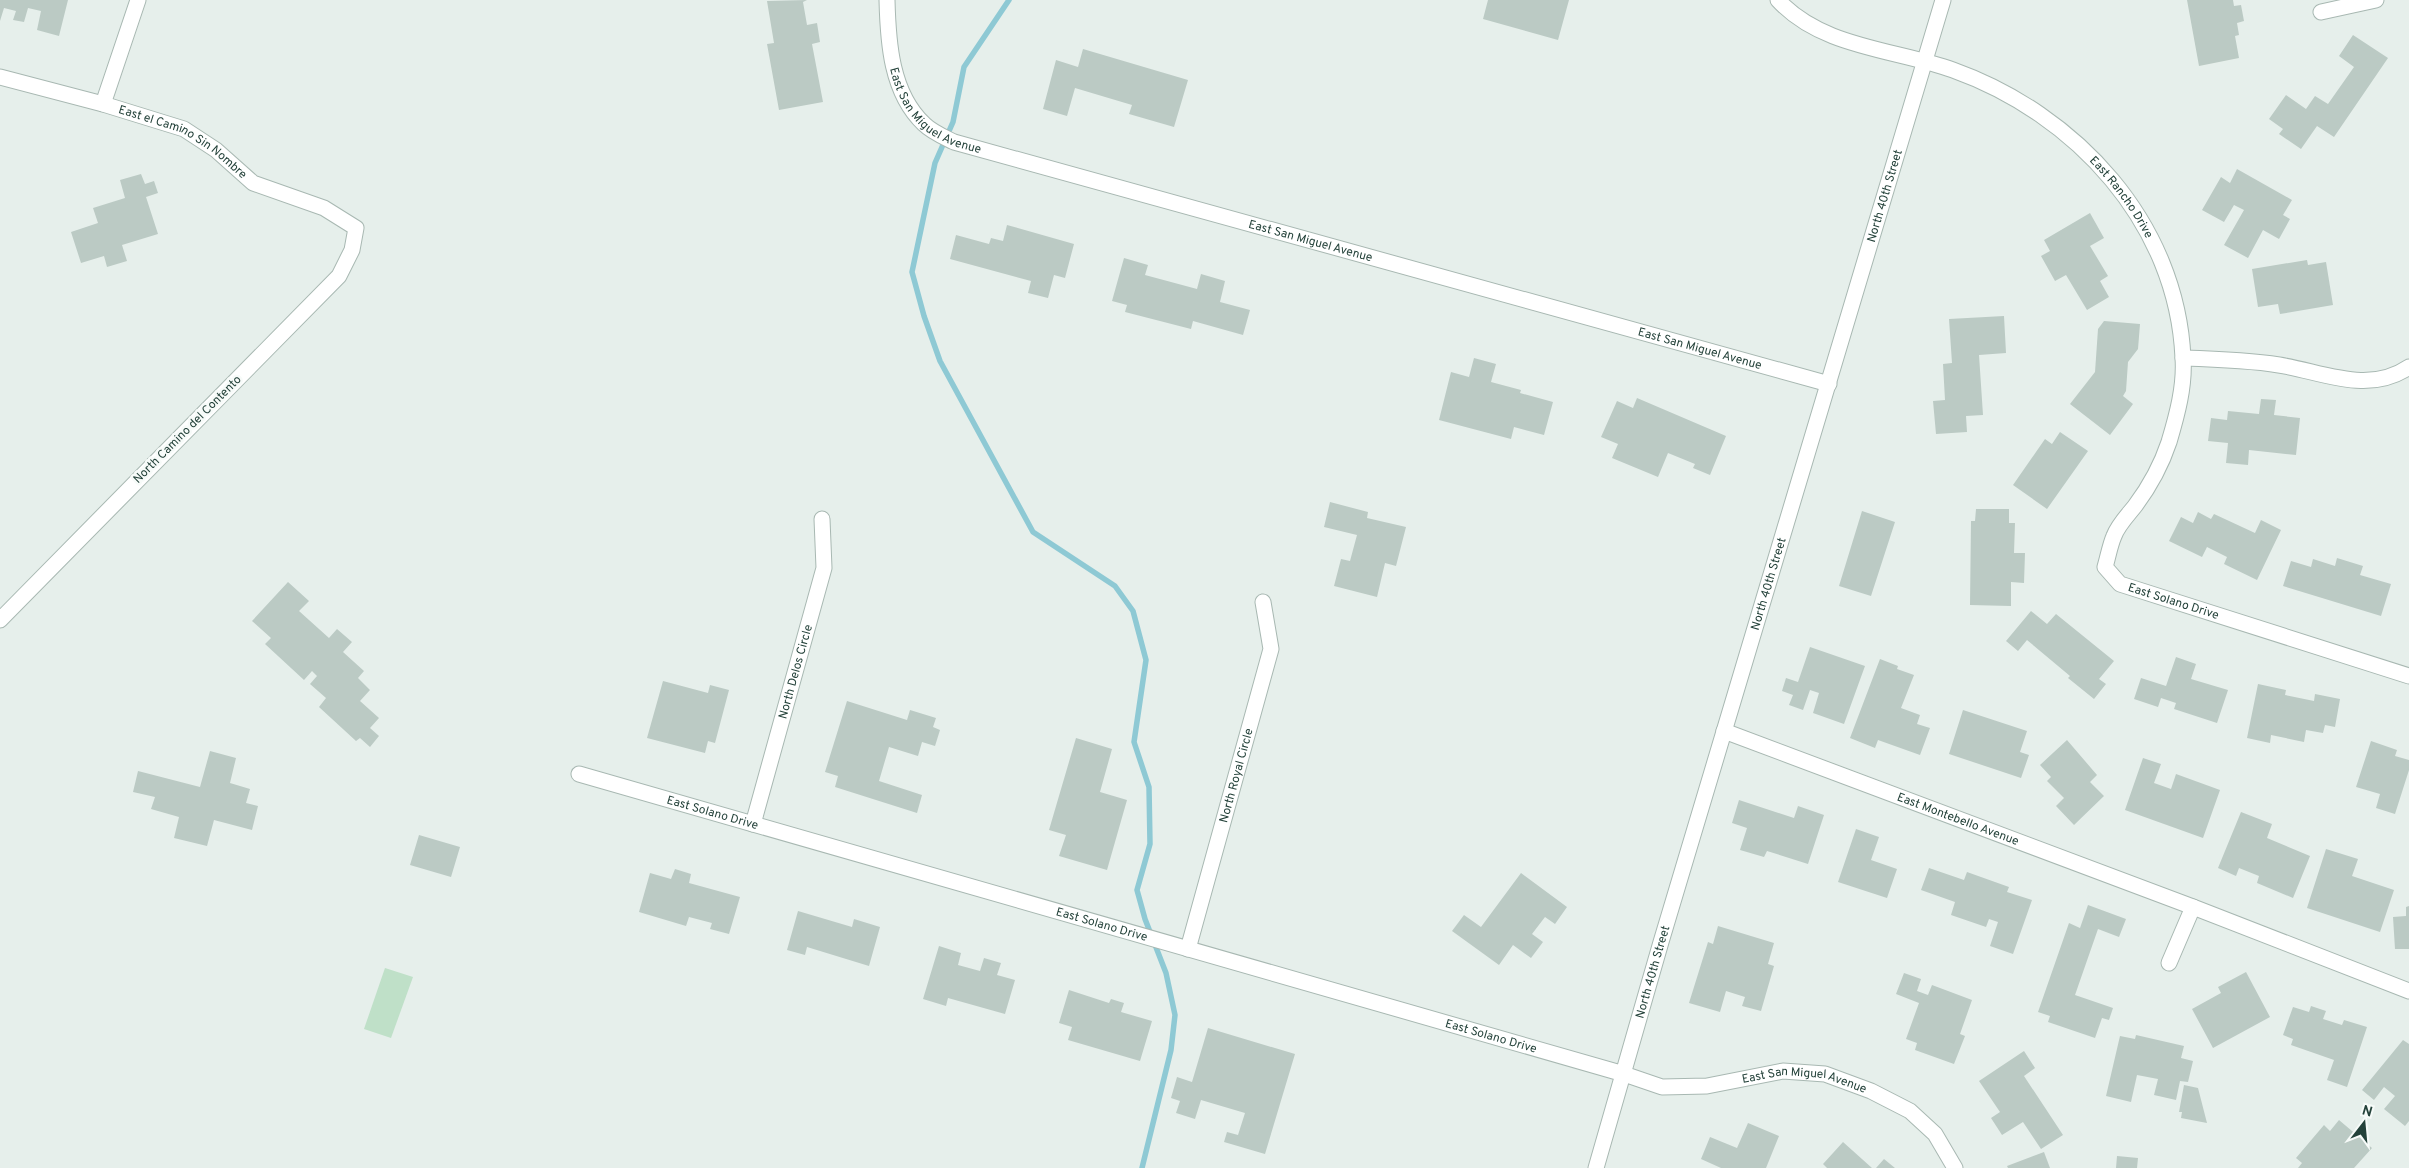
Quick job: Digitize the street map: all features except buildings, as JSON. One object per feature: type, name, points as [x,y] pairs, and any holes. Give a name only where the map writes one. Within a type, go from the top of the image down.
[{"type":"street","points":[[103,104],[138,0]]},
{"type":"street","name":"East San Miguel Avenue","points":[[887,0],[890,49],[902,94],[911,110],[924,125],[954,142],[1829,384]]},
{"type":"street","name":"East Rancho Drive","points":[[1778,0],[1812,25],[1841,38],[1952,70],[2021,103],[2047,119],[2098,162],[2140,218],[2159,254],[2172,292],[2184,358]]},
{"type":"street","name":"North 40th Street","points":[[1596,1168],[1661,942],[1943,0]]},
{"type":"street","points":[[2320,12],[2376,0]]},
{"type":"street","name":"East el Camino Sin Nombre","points":[[0,77],[103,104],[184,130],[216,150],[253,183],[324,208],[356,228]]},
{"type":"street","name":"North Camino del Contento","points":[[0,620],[339,276],[352,250],[356,228]]},
{"type":"street","points":[[2184,358],[2280,365],[2346,381],[2373,381],[2397,375],[2409,367]]},
{"type":"street","name":"East Solano Drive","points":[[2184,358],[2181,393],[2160,467],[2145,493],[2114,535],[2106,567],[2120,584],[2409,676]]},
{"type":"street","name":"North Delos Circle","points":[[753,824],[824,568],[822,520]]},
{"type":"street","name":"North Royal Circle","points":[[1188,949],[1270,649],[1263,602]]},
{"type":"street","name":"East Montebello Avenue","points":[[1724,732],[2193,907],[2409,990]]},
{"type":"street","name":"East Solano Drive","points":[[579,774],[1624,1074]]},
{"type":"street","points":[[2169,963],[2193,907]]},
{"type":"street","name":"East San Miguel Avenue","points":[[1624,1074],[1662,1086],[1707,1086],[1783,1071],[1825,1074],[1871,1091],[1910,1111],[1935,1134],[1955,1168]]},
{"type":"green space","points":[[385,968],[413,977],[391,1038],[364,1029]]},
{"type":"waterway","points":[[1009,0],[964,67],[953,122],[935,163],[912,272],[924,316],[940,361],[1033,532],[1115,586],[1133,611],[1146,660],[1134,742],[1149,787],[1150,844],[1137,890],[1145,919],[1166,973],[1175,1015],[1171,1050],[1142,1168]]}]
